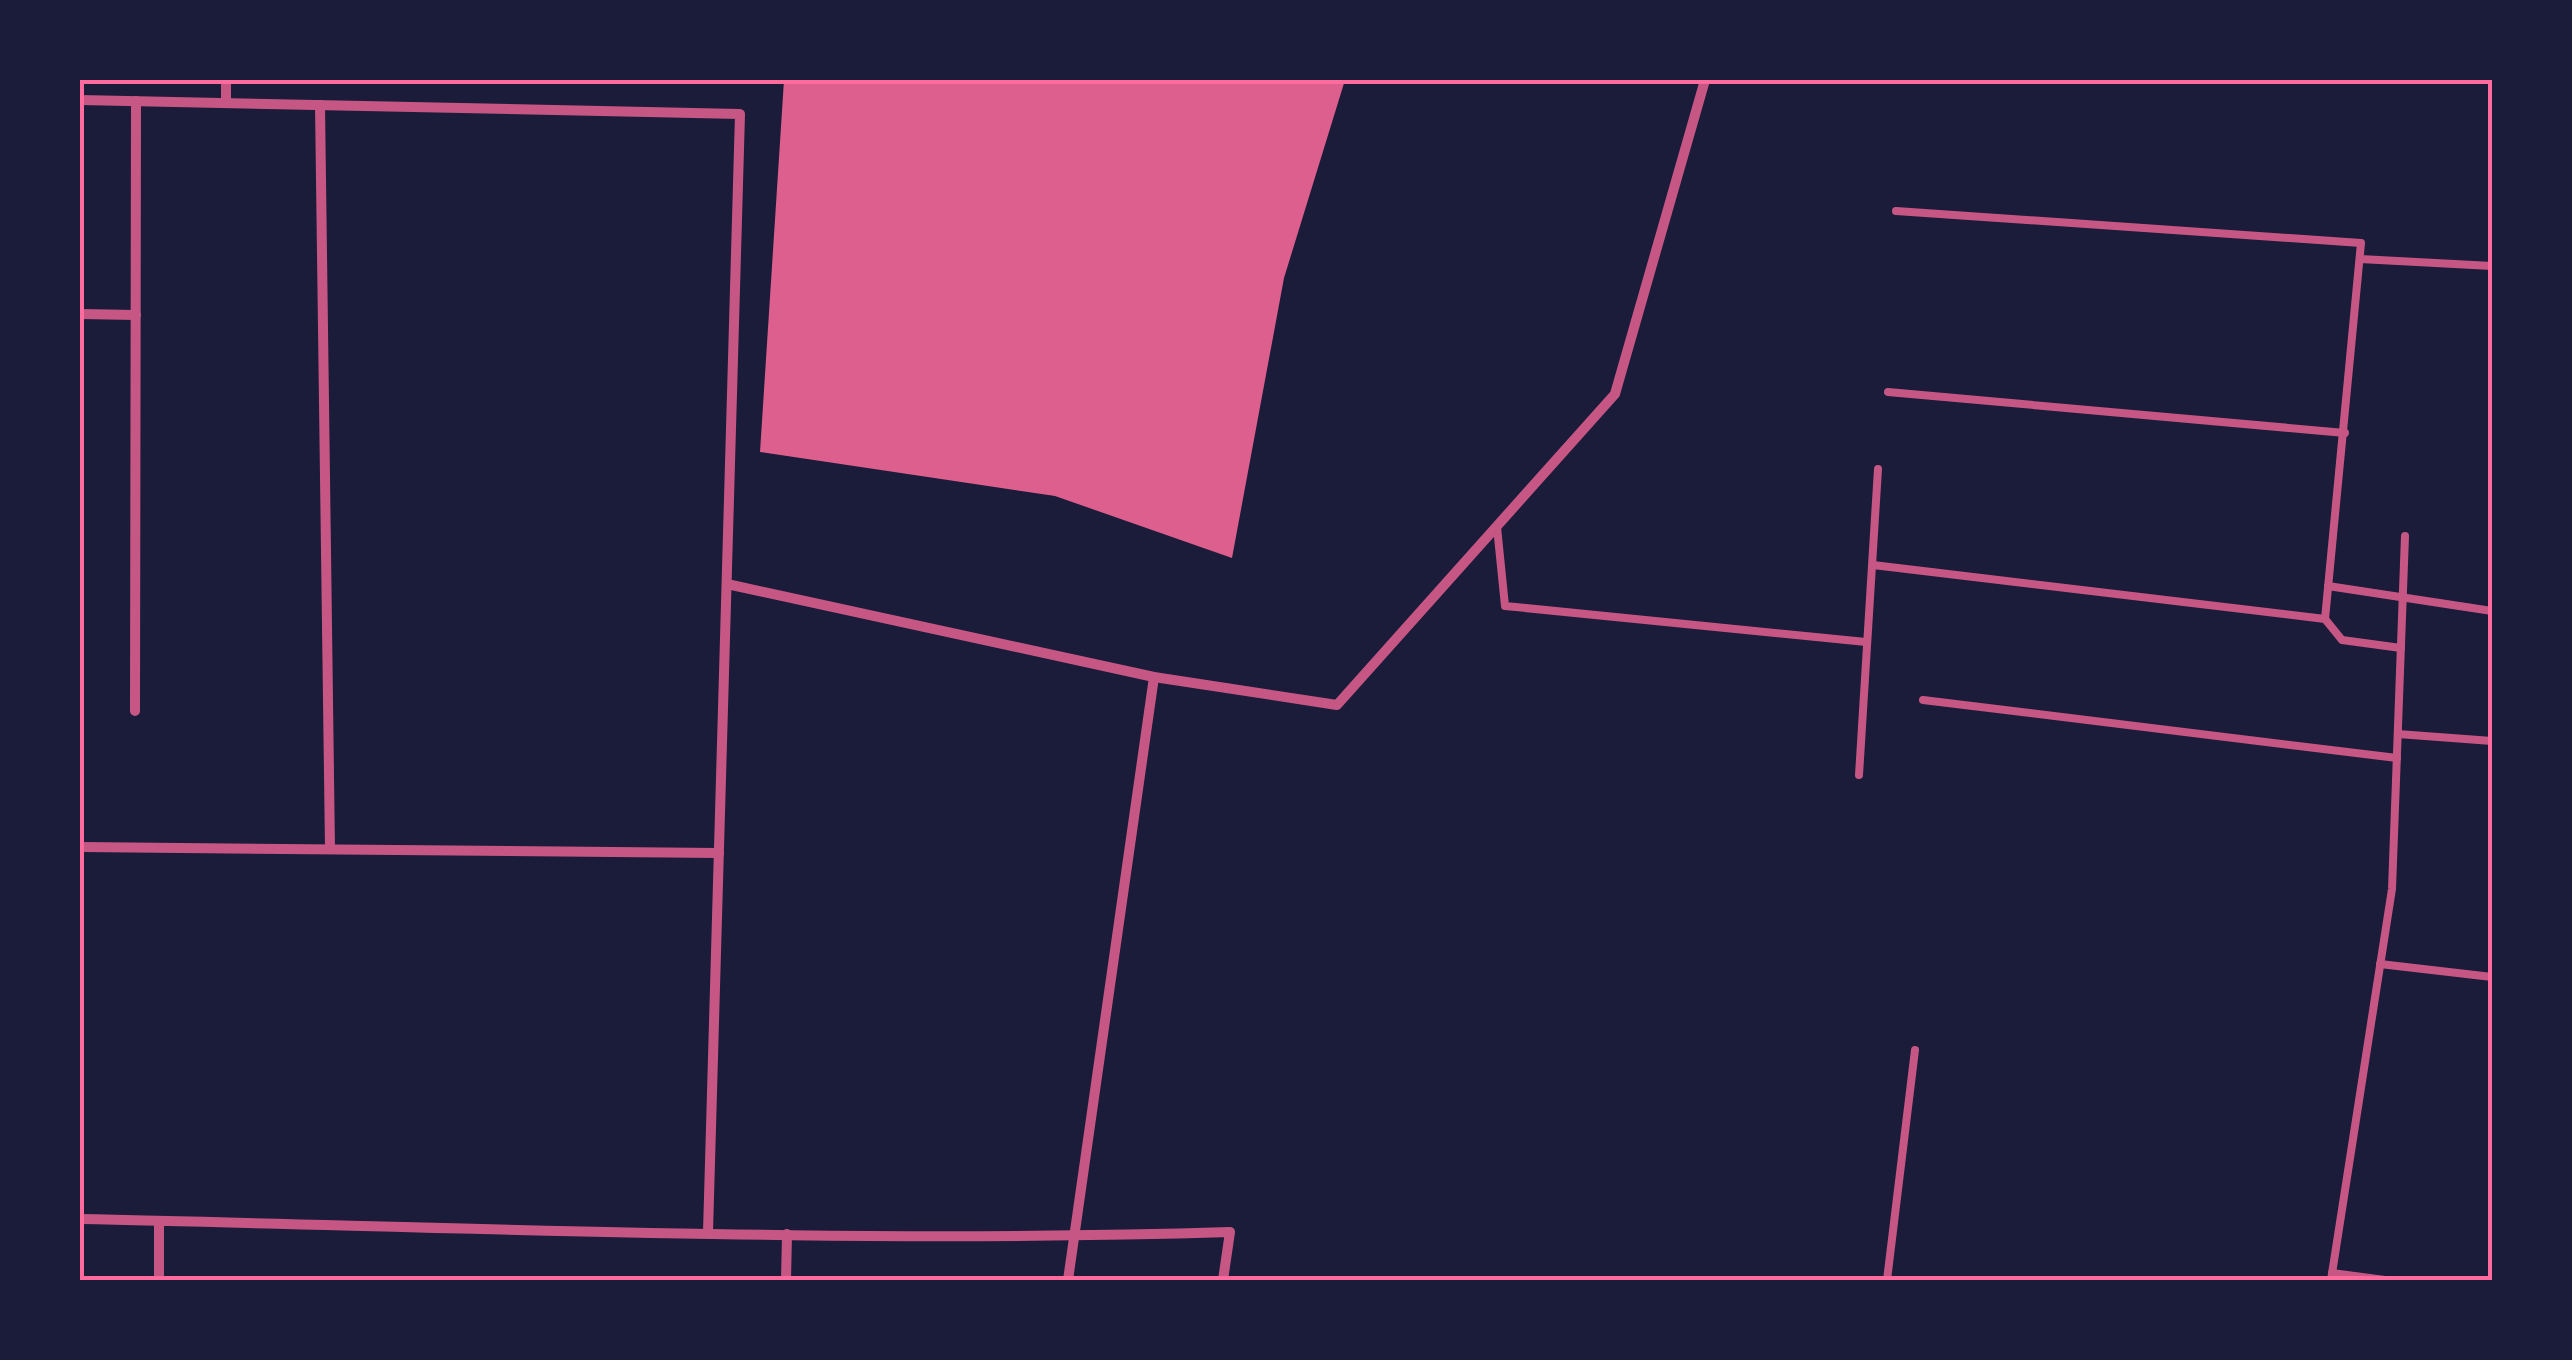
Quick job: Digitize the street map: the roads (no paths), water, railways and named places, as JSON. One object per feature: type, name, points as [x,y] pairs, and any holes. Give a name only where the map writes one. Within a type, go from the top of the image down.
[{"type":"street","points":[[226,80],[226,102]]},
{"type":"street","points":[[727,584],[1154,677],[1337,705],[1615,394],[1705,80]]},
{"type":"street","points":[[80,100],[740,114],[708,1232]]},
{"type":"street","points":[[135,711],[136,100]]},
{"type":"street","points":[[320,105],[330,849]]},
{"type":"street","points":[[80,314],[136,314]]},
{"type":"street","points":[[1068,1280],[1071,1237],[1154,677]]},
{"type":"street","points":[[80,846],[719,853]]},
{"type":"street","points":[[80,1219],[786,1234],[1071,1237],[1230,1232],[1223,1280]]},
{"type":"street","points":[[159,1220],[160,1280]]},
{"type":"street","points":[[786,1234],[786,1280]]},
{"type":"lane","points":[[1896,211],[2361,244],[2324,620]]},
{"type":"lane","points":[[2360,258],[2492,266]]},
{"type":"lane","points":[[1888,392],[2345,433]]},
{"type":"lane","points":[[1858,776],[1878,468]]},
{"type":"lane","points":[[1497,526],[1505,606],[1866,642]]},
{"type":"lane","points":[[2385,1280],[2331,1277],[2392,889],[2405,536]]},
{"type":"lane","points":[[1872,565],[2324,620],[2342,640],[2401,648]]},
{"type":"lane","points":[[2328,586],[2403,594],[2492,612]]},
{"type":"lane","points":[[1923,700],[2397,758]]},
{"type":"lane","points":[[2398,734],[2492,741]]},
{"type":"lane","points":[[2380,964],[2492,977]]},
{"type":"lane","points":[[1887,1280],[1915,1050]]}]
